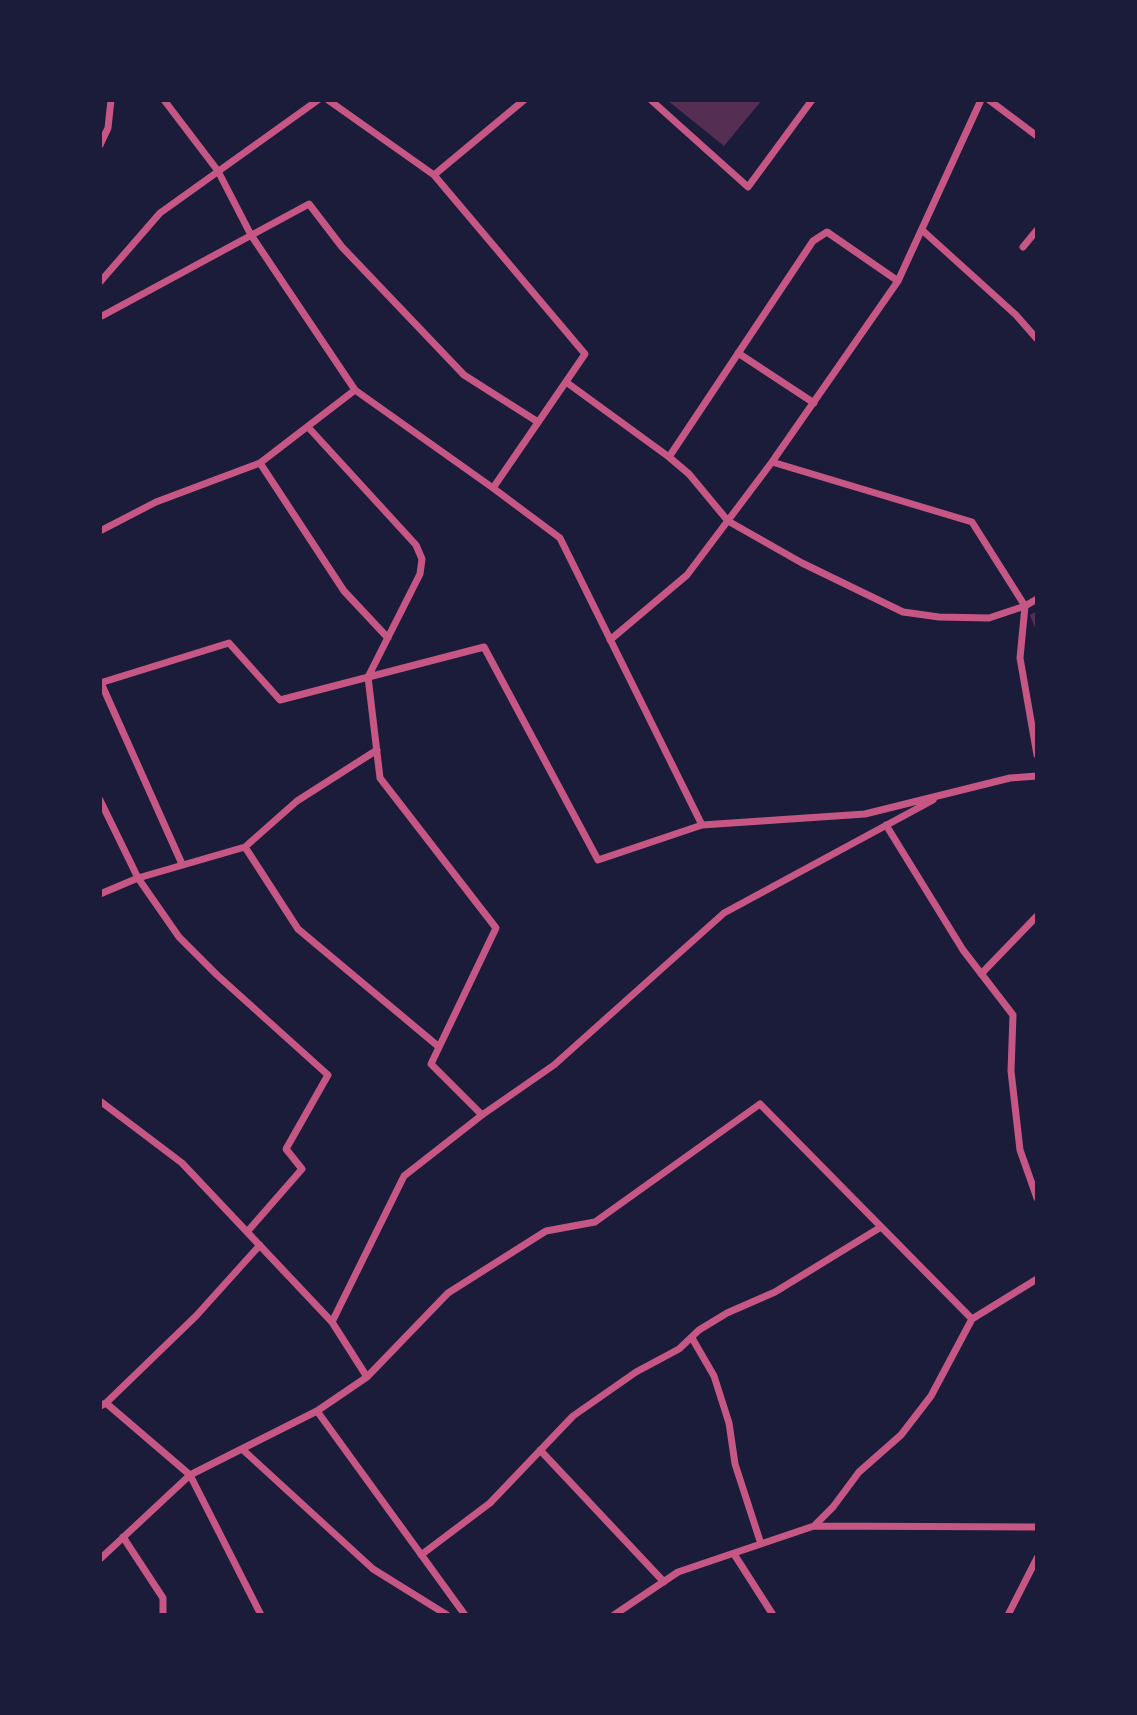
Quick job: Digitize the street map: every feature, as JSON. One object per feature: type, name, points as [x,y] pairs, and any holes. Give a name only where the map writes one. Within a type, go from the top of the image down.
[{"type":"street","points":[[100,145],[108,128],[111,100]]},
{"type":"street","points":[[164,100],[218,172],[251,235],[355,390],[560,538],[702,825]]},
{"type":"street","points":[[100,282],[160,214],[318,100]]},
{"type":"street","points":[[328,100],[434,175],[585,354],[493,488]]},
{"type":"street","points":[[434,175],[514,103],[524,100]]},
{"type":"street","points":[[651,100],[748,187],[812,100]]},
{"type":"street","points":[[610,640],[687,575],[772,462],[898,281],[981,100]]},
{"type":"street","points":[[989,100],[1037,136]]},
{"type":"street","points":[[100,314],[102,316],[309,204],[342,247],[464,375],[538,422]]},
{"type":"street","points":[[922,230],[1007,306],[1037,339]]},
{"type":"street","points":[[1023,247],[1037,230]]},
{"type":"street","points":[[669,457],[813,241],[827,232],[898,281]]},
{"type":"street","points":[[738,353],[814,403]]},
{"type":"street","points":[[566,382],[689,474],[728,521],[802,563],[903,611],[939,617],[989,618],[1037,599]]},
{"type":"street","points":[[100,531],[156,502],[260,463],[355,390]]},
{"type":"street","points":[[308,427],[416,545],[422,559],[420,574],[368,677],[380,778],[496,928],[431,1064],[482,1115]]},
{"type":"street","points":[[772,462],[972,522],[1025,606],[1020,658],[1037,755]]},
{"type":"street","points":[[260,463],[344,591],[388,638]]},
{"type":"street","points":[[182,864],[101,683],[229,643],[280,700],[484,647],[598,860],[702,825],[865,814],[1010,778],[1037,776]]},
{"type":"street","points":[[100,894],[138,878],[245,847],[297,801],[377,750]]},
{"type":"street","points":[[332,1322],[404,1176],[482,1115],[554,1065],[724,913],[942,794]]},
{"type":"street","points":[[100,800],[138,878],[179,937],[328,1075],[286,1149],[302,1169],[247,1233]]},
{"type":"street","points":[[886,825],[963,950],[1013,1015],[1011,1071],[1020,1150],[1037,1198]]},
{"type":"street","points":[[245,847],[298,929],[439,1047]]},
{"type":"street","points":[[981,974],[1037,916]]},
{"type":"street","points":[[100,1101],[182,1163],[332,1322],[367,1377]]},
{"type":"street","points":[[100,1559],[190,1475],[317,1411],[367,1377],[448,1293],[546,1231],[595,1222],[760,1104],[972,1319]]},
{"type":"street","points":[[421,1555],[490,1503],[573,1416],[636,1373],[679,1349],[727,1312],[775,1292],[881,1227]]},
{"type":"street","points":[[260,1245],[196,1316],[103,1405],[190,1475],[261,1615]]},
{"type":"street","points":[[814,1526],[833,1507],[859,1472],[901,1435],[931,1396],[972,1319],[1037,1279]]},
{"type":"street","points":[[692,1338],[714,1376],[729,1423],[735,1464],[761,1544]]},
{"type":"street","points":[[317,1411],[465,1615]]},
{"type":"street","points":[[242,1449],[373,1569],[447,1615]]},
{"type":"street","points":[[540,1450],[664,1582]]},
{"type":"street","points":[[614,1615],[678,1573],[814,1526],[1037,1527]]},
{"type":"street","points":[[123,1537],[163,1598],[163,1615]]},
{"type":"street","points":[[734,1554],[773,1615]]},
{"type":"street","points":[[1008,1615],[1037,1558]]},
{"type":"building","points":[[667,100],[762,100],[724,146]]},
{"type":"building","points":[[1037,611],[1037,633],[1030,615]]}]
